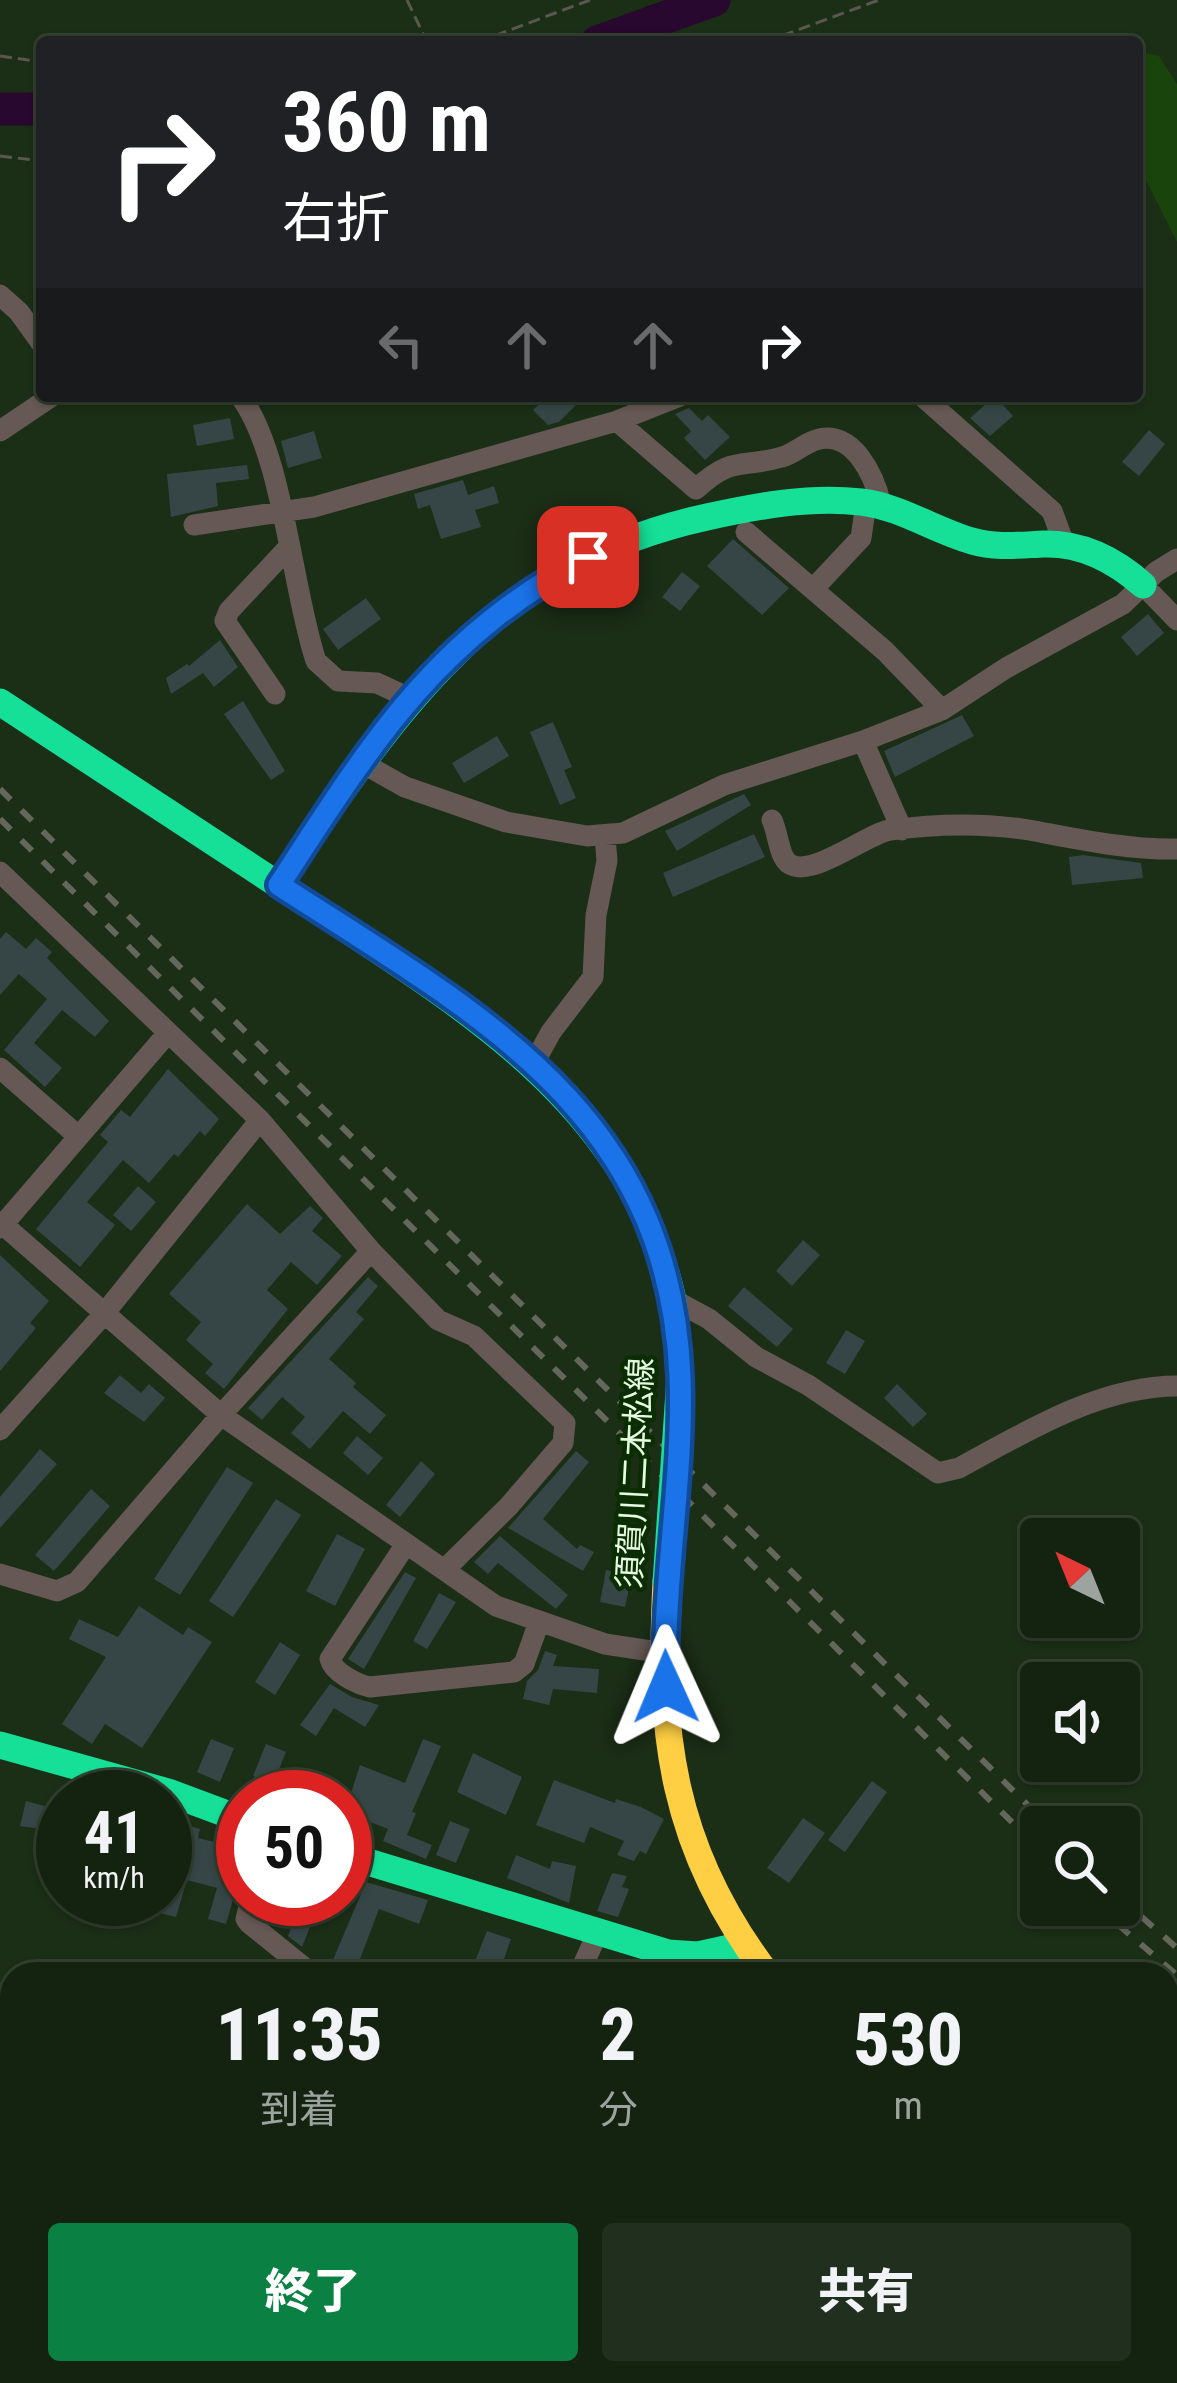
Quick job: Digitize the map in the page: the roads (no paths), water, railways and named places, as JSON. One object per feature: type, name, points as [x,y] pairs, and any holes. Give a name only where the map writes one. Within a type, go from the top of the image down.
[{"type":"street","points":[[0,295],[36,336]]},
{"type":"street","points":[[0,431],[43,402]]},
{"type":"street","points":[[244,402],[263,448],[312,650],[323,672],[338,681],[377,683],[409,698]]},
{"type":"street","points":[[194,525],[280,514],[617,421],[665,402]]},
{"type":"street","points":[[929,402],[1052,512],[1065,546]]},
{"type":"street","points":[[617,421],[696,488],[726,465],[787,456],[827,438],[846,445],[872,472],[874,504],[862,538],[814,588]]},
{"type":"street","points":[[279,885],[359,761],[409,698],[493,616],[588,557],[703,515],[805,501],[874,504],[973,542],[1065,546],[1099,556],[1131,573],[1177,620]]},
{"type":"street","points":[[746,532],[885,651],[942,710]]},
{"type":"street","points":[[274,694],[225,622],[229,611],[288,548]]},
{"type":"street","points":[[359,761],[405,787],[506,822],[555,832],[605,836],[623,832],[724,785],[863,741],[942,710],[1006,668],[1124,604],[1177,559]]},
{"type":"street","name":"須賀川二本松線","points":[[0,702],[461,1005],[534,1063],[577,1105],[614,1155],[633,1187],[663,1264],[672,1299],[680,1377],[666,1582],[669,1754],[684,1812],[743,1946],[757,1962]]},
{"type":"street","points":[[863,741],[902,830]]},
{"type":"street","points":[[772,820],[784,859],[798,868],[814,867],[885,830],[990,826],[1080,841],[1177,849]]},
{"type":"street","points":[[534,1063],[593,977],[596,915],[607,861],[605,836]]},
{"type":"street","points":[[0,872],[260,1120],[371,1251],[438,1320],[474,1336],[566,1423],[563,1443],[443,1570]]},
{"type":"street","points":[[167,1034],[1,1225],[221,1415],[496,1606],[605,1644],[664,1653]]},
{"type":"street","points":[[0,1068],[79,1136]]},
{"type":"street","points":[[0,1430],[103,1315],[260,1120]]},
{"type":"street","points":[[0,1574],[57,1592],[77,1582],[371,1251]]},
{"type":"street","points":[[672,1299],[938,1473],[958,1468],[1106,1397],[1147,1386],[1177,1386]]},
{"type":"street","points":[[406,1544],[330,1659],[332,1666],[356,1682],[370,1687],[514,1672],[524,1664],[539,1622]]},
{"type":"street","points":[[0,1745],[216,1810]]},
{"type":"street","points":[[372,1863],[684,1956],[743,1946]]},
{"type":"street","points":[[253,1926],[297,1962]]},
{"type":"street","points":[[584,1962],[598,1932]]},
{"type":"waterway","points":[[614,36],[714,0]]},
{"type":"waterway","points":[[0,109],[36,109]]},
{"type":"railway","points":[[0,789],[1029,1806]]},
{"type":"railway","points":[[0,819],[1020,1830]]},
{"type":"railway","points":[[1140,1915],[1177,1948]]},
{"type":"railway","points":[[1120,1926],[1162,1962]]}]
